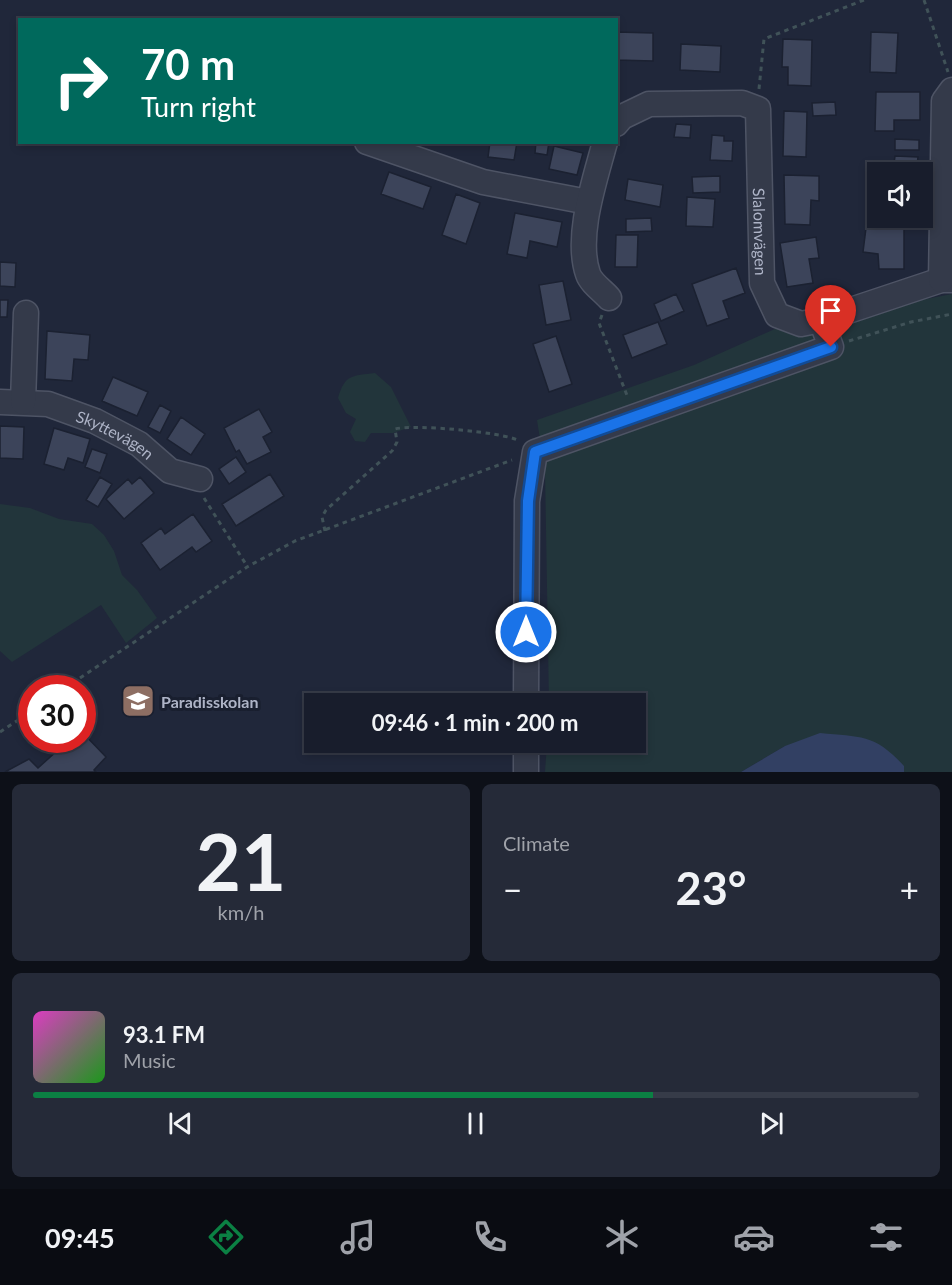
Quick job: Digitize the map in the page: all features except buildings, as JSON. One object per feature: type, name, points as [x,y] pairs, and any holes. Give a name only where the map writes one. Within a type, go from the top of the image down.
[{"type":"street","points":[[946,280],[944,101],[950,82]]},
{"type":"street","points":[[618,122],[622,117],[649,104],[742,103],[758,109]]},
{"type":"street","name":"Slalomvägen","points":[[758,109],[762,283],[777,315],[801,324],[821,320],[946,280]]},
{"type":"street","points":[[373,144],[483,182],[588,202]]},
{"type":"street","points":[[604,144],[588,202],[585,255],[588,276],[609,298]]},
{"type":"street","name":"Skyttevägen","points":[[26,313],[12,402],[48,404],[95,421],[139,444],[170,471],[200,479]]},
{"type":"street","points":[[526,693],[527,513],[535,452],[831,347],[821,320]]},
{"type":"street","points":[[525,772],[526,753]]},
{"type":"path","points":[[758,109],[764,39],[864,0]]},
{"type":"path","points":[[924,0],[950,82]]},
{"type":"path","points":[[609,298],[598,323],[635,417]]},
{"type":"path","points":[[831,347],[911,322],[952,314]]},
{"type":"path","points":[[325,531],[322,517],[326,510],[392,451],[397,442],[395,429],[411,427],[483,432],[517,439],[535,452]]},
{"type":"path","points":[[85,675],[247,567],[295,541],[535,452]]},
{"type":"path","points":[[200,479],[201,493],[247,567]]},
{"type":"path","points":[[0,732],[18,720]]},
{"type":"shaded area","points":[[952,294],[952,772],[904,772],[904,766],[785,746],[741,772],[545,772],[546,753],[646,753],[646,693],[549,693],[545,471],[537,420],[694,365],[777,328]]},
{"type":"shaded area","points":[[375,373],[391,387],[411,427],[393,433],[371,433],[365,442],[355,441],[350,432],[356,419],[346,413],[338,398],[347,380]]},
{"type":"shaded area","points":[[0,504],[30,508],[59,519],[92,524],[104,535],[114,551],[122,575],[137,590],[157,618],[126,643],[101,605],[12,662],[0,651]]},
{"type":"water","points":[[820,733],[857,737],[875,743],[904,766],[904,772],[741,772],[785,746]]},
{"type":"place","name":"Paradisskolan","points":[[138,701]]},
{"type":"route","points":[[526,632],[528,501],[535,452],[831,347]]}]
